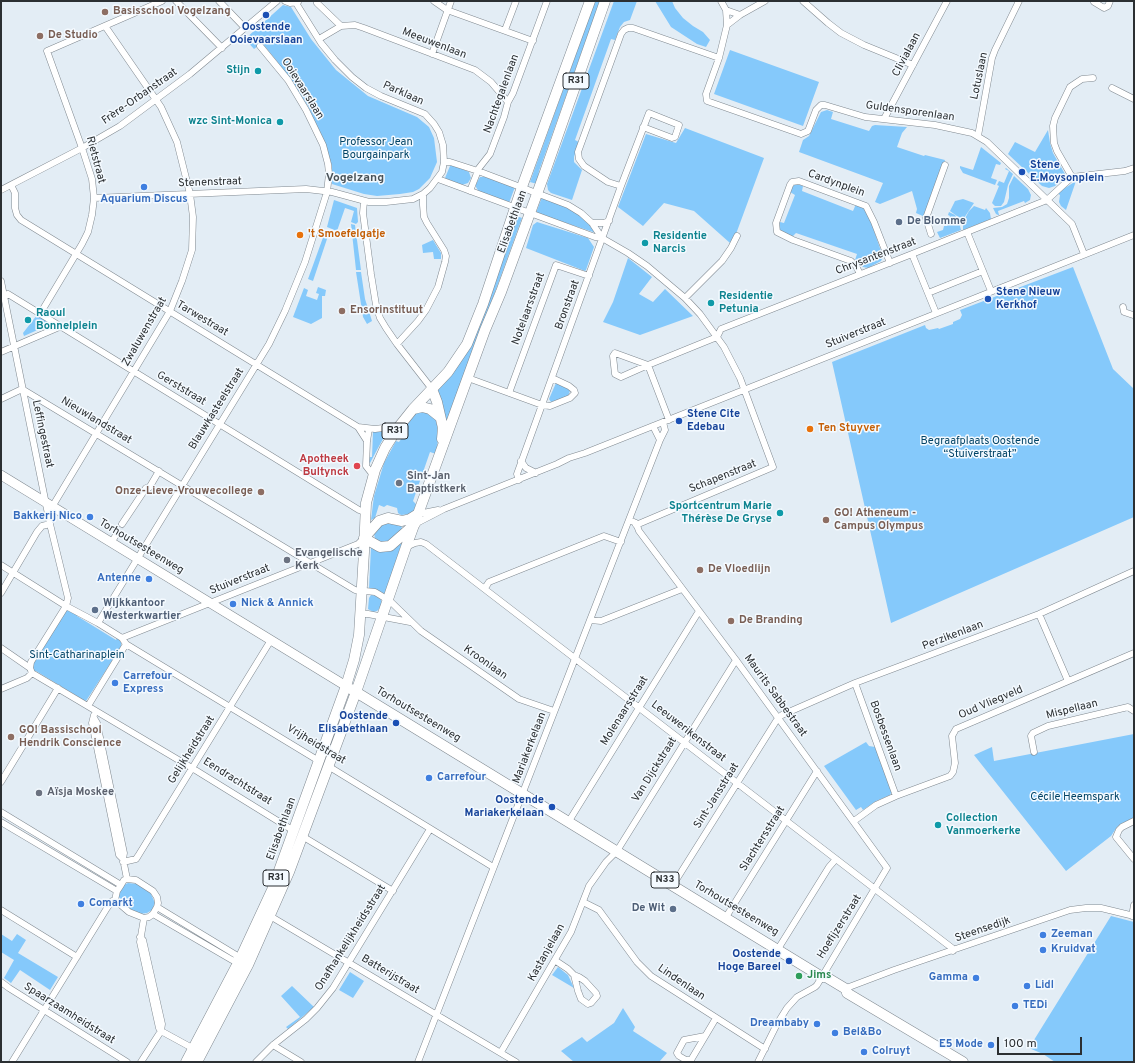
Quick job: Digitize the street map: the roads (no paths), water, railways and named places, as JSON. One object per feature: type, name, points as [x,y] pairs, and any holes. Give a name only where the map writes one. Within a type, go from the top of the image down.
[{"type":"main road","name":"Elisabethlaan","points":[[324,764],[354,660],[359,635],[365,512],[367,496],[373,475],[385,448],[397,429],[413,409],[448,372],[467,344],[483,304],[521,187],[590,1]]},
{"type":"main road","name":"Elisabethlaan","points":[[186,1062],[270,916],[324,764],[356,692],[414,524],[530,213],[605,1]]},
{"type":"main road","name":"Elisabethlaan","points":[[432,389],[437,402],[443,428],[441,451]]},
{"type":"main road","name":"R31","points":[[413,409],[422,407],[430,408],[440,417]]},
{"type":"main road","points":[[364,538],[379,521],[388,518],[402,521],[410,519],[418,514]]},
{"type":"main road","name":"Elisabethlaan","points":[[364,538],[380,547],[390,546],[414,524]]},
{"type":"main road","name":"Torhoutsesteenweg","points":[[346,686],[822,976],[825,981],[845,991],[963,1062]]},
{"type":"main road","name":"Elisabethlaan","points":[[197,1062],[244,963],[272,890],[298,834]]},
{"type":"street","points":[[106,26],[162,1]]},
{"type":"street","points":[[176,1],[222,48]]},
{"type":"street","points":[[219,1],[245,28]]},
{"type":"street","name":"Frère-Orbanstraat","points":[[1,190],[82,148],[120,126],[190,74],[277,1]]},
{"type":"street","points":[[285,1],[290,4],[297,2]]},
{"type":"street","points":[[434,1],[447,10],[533,41]]},
{"type":"street","points":[[432,54],[451,1]]},
{"type":"street","points":[[505,30],[516,1]]},
{"type":"street","name":"Nachtegalenlaan","points":[[470,191],[478,171],[490,154],[508,102],[513,93],[547,1]]},
{"type":"street","points":[[721,1],[726,10],[740,15]]},
{"type":"street","points":[[727,25],[740,15],[765,1]]},
{"type":"street","points":[[803,1],[841,34],[913,65]]},
{"type":"street","name":"Lotuslaan","points":[[978,136],[992,58],[1019,1]]},
{"type":"street","points":[[1095,1],[1094,2],[1104,8],[1108,6],[1110,1]]},
{"type":"street","name":"Parklaan","points":[[297,2],[319,39],[335,60],[352,77],[366,88],[381,96],[416,110],[430,119],[439,132],[442,145],[444,162],[442,172],[438,179],[423,194],[413,199],[392,202],[376,202],[364,201],[327,192]]},
{"type":"street","points":[[317,2],[341,26],[319,39]]},
{"type":"street","name":"Clivialaan","points":[[884,119],[944,2]]},
{"type":"street","name":"Guldensporenlaan","points":[[726,10],[727,25],[719,58],[706,94],[708,101],[801,134],[808,130],[816,110],[821,105],[865,117],[935,125],[972,133],[987,142],[1072,224],[1084,254]]},
{"type":"street","name":"Meeuwenlaan","points":[[341,26],[355,25],[468,67],[483,75],[508,102]]},
{"type":"street","name":"Rietstraat","points":[[40,314],[88,232],[94,198],[92,178],[47,51],[106,26]]},
{"type":"street","name":"Zwaluwenstraat","points":[[50,505],[97,434],[170,312],[192,250],[193,217],[190,194],[177,142],[161,107],[106,26]]},
{"type":"street","points":[[621,186],[608,182],[584,166],[578,159],[578,152],[621,34],[624,30],[632,28],[719,58]]},
{"type":"street","name":"Ooievaarslaan","points":[[260,46],[274,62],[291,86],[306,110],[323,145],[329,174],[327,192]]},
{"type":"street","points":[[1072,177],[1054,143],[1054,118],[1070,87],[1082,79],[1093,78]]},
{"type":"street","points":[[1112,88],[1134,99]]},
{"type":"street","points":[[649,113],[679,125],[675,137],[672,138],[643,127],[649,113]]},
{"type":"street","name":"Bronstraat","points":[[519,480],[517,474],[643,127]]},
{"type":"street","points":[[444,162],[450,162],[478,171],[568,205],[581,213],[592,223],[602,238]]},
{"type":"street","points":[[931,234],[926,218],[945,165]]},
{"type":"street","points":[[1047,200],[1072,177],[1125,171],[1134,168]]},
{"type":"street","points":[[438,179],[514,208],[595,237],[602,238],[647,266],[685,298],[700,314],[717,337],[745,390]]},
{"type":"street","name":"Cardynplein","points":[[860,274],[856,266],[851,261],[793,240],[777,232],[776,223],[791,183],[799,181],[866,206],[890,262]]},
{"type":"street","name":"Tarwestraat","points":[[11,186],[15,193],[15,208],[17,215],[21,220],[358,426],[375,430],[391,427],[397,429]]},
{"type":"street","name":"Stenenstraat","points":[[94,198],[306,189],[327,192]]},
{"type":"street","name":"Blauwkasteelstraat","points":[[98,623],[269,344],[285,311],[314,236],[327,192]]},
{"type":"street","points":[[397,344],[426,310],[438,287],[445,262],[446,256],[444,250],[424,217],[423,194]]},
{"type":"street","name":"Chrysantenstraat","points":[[648,365],[615,353],[613,356],[615,374],[621,377],[717,337],[721,329],[1047,200]]},
{"type":"street","points":[[364,201],[363,213],[376,305],[386,328],[432,389]]},
{"type":"street","points":[[592,223],[603,223],[609,221]]},
{"type":"street","points":[[967,232],[991,291]]},
{"type":"street","name":"Stuiverstraat","points":[[414,524],[444,509],[557,464],[574,460],[585,453],[1134,234]]},
{"type":"street","points":[[685,298],[722,261],[732,248],[737,236]]},
{"type":"street","points":[[912,254],[936,313]]},
{"type":"street","name":"Notelaarsstraat","points":[[509,393],[556,265],[589,276]]},
{"type":"street","points":[[928,293],[983,271]]},
{"type":"street","name":"Leffingestraat","points":[[1,283],[15,346],[22,389],[50,505],[50,524],[66,592],[68,603],[66,606]]},
{"type":"street","name":"Gerststraat","points":[[8,294],[58,326],[365,512]]},
{"type":"street","points":[[1123,307],[1124,312],[1134,316]]},
{"type":"street","points":[[1,352],[57,328],[58,326]]},
{"type":"street","points":[[648,365],[666,421]]},
{"type":"street","points":[[468,378],[542,405],[550,406],[570,398],[575,393],[569,386],[552,378]]},
{"type":"street","points":[[1,399],[22,389]]},
{"type":"street","name":"Nieuwlandstraat","points":[[22,389],[355,590],[362,591]]},
{"type":"street","name":"Schapenstraat","points":[[636,524],[773,467],[745,390]]},
{"type":"street","name":"Mariakerkelaan","points":[[418,1062],[665,430],[666,421]]},
{"type":"street","name":"Tarwestraat","points":[[358,426],[367,441]]},
{"type":"street","points":[[653,426],[660,440]]},
{"type":"street","points":[[369,429],[366,466],[373,475]]},
{"type":"street","points":[[522,461],[526,468],[536,473]]},
{"type":"street","points":[[122,524],[146,488],[149,488],[159,471]]},
{"type":"street","name":"Torhoutsesteenweg","points":[[1,475],[50,505],[114,539],[137,559],[346,686]]},
{"type":"street","name":"Stuiverstraat","points":[[418,514],[444,509]]},
{"type":"street","name":"Maurits Sabbestraat","points":[[629,520],[636,524],[639,531],[736,660],[887,868],[875,889]]},
{"type":"street","points":[[1,593],[37,532],[42,526],[50,524]]},
{"type":"street","points":[[485,588],[489,582],[604,536],[621,542]]},
{"type":"street","name":"Stuiverstraat","points":[[124,641],[210,603],[358,544],[364,538]]},
{"type":"street","name":"Leeuwerikenstraat","points":[[406,547],[421,542],[426,544],[952,948],[953,951]]},
{"type":"street","points":[[1,566],[66,606],[98,623],[124,641],[88,706],[31,671],[1,648]]},
{"type":"street","name":"Perzikenlaan","points":[[778,718],[855,683],[1039,614],[1134,571]]},
{"type":"street","points":[[590,620],[601,621],[682,589]]},
{"type":"street","points":[[362,591],[375,592],[388,600]]},
{"type":"street","points":[[56,599],[66,592]]},
{"type":"street","name":"Kroonlaan","points":[[388,600],[421,631],[519,699],[554,711]]},
{"type":"street","points":[[1,689],[27,678],[31,671],[31,662],[66,606]]},
{"type":"street","name":"Molenaarsstraat","points":[[569,821],[699,611]]},
{"type":"street","name":"Kroonlaan","points":[[361,614],[410,622]]},
{"type":"street","points":[[1039,614],[1068,681]]},
{"type":"street","name":"Gelijkheidstraat","points":[[123,861],[136,859],[271,640]]},
{"type":"street","name":"Vrijheidstraat","points":[[124,641],[493,867]]},
{"type":"street","name":"Oud Vliegveld","points":[[854,821],[876,805],[950,776],[953,772],[955,763],[952,736],[956,729],[1134,653]]},
{"type":"street","name":"Van Dijckstraat","points":[[615,849],[685,742],[736,660]]},
{"type":"street","name":"Bosbessenlaan","points":[[855,683],[896,796]]},
{"type":"street","points":[[1,782],[58,688]]},
{"type":"street","name":"Eendrachtstraat","points":[[88,706],[392,891]]},
{"type":"street","name":"Mispellaan","points":[[1034,752],[1031,736],[1033,733],[1048,726],[1128,707],[1134,711]]},
{"type":"street","points":[[96,711],[92,723],[108,790],[119,855],[123,861],[128,879]]},
{"type":"street","name":"Sint-Jansstraat","points":[[673,885],[778,718]]},
{"type":"street","name":"Slachtersstraat","points":[[726,917],[817,771]]},
{"type":"street","points":[[1,806],[1,812],[121,885]]},
{"type":"street","points":[[1134,821],[1122,826],[1116,837],[1134,859]]},
{"type":"street","points":[[1,822],[117,891]]},
{"type":"street","name":"Onafhankelijkheidsstraat","points":[[256,1062],[306,1019],[333,988],[430,829]]},
{"type":"street","points":[[58,855],[62,849]]},
{"type":"street","name":"Kastanjelaan","points":[[501,1052],[571,932],[589,886],[615,849]]},
{"type":"street","points":[[778,949],[829,867],[836,859]]},
{"type":"street","points":[[12,1062],[107,908],[112,901],[115,900],[117,891],[124,880],[136,880],[153,891],[158,903],[153,914],[144,918],[129,912],[115,900]]},
{"type":"street","name":"Hoefijzerstraat","points":[[822,976],[875,889]]},
{"type":"street","name":"Lindenlaan","points":[[583,902],[599,910],[637,962],[663,986],[765,1049]]},
{"type":"street","points":[[1133,916],[1134,905]]},
{"type":"street","points":[[157,907],[236,955],[244,963]]},
{"type":"street","name":"Steensedijk","points":[[845,991],[894,970],[1075,909],[1101,908],[1133,916]]},
{"type":"street","points":[[1,910],[77,957]]},
{"type":"street","points":[[153,914],[232,960],[244,963]]},
{"type":"street","name":"Batterijstraat","points":[[270,916],[516,1062]]},
{"type":"street","points":[[144,918],[140,942],[158,1028],[194,1049]]},
{"type":"street","points":[[556,960],[574,975],[585,981],[596,993],[597,996],[591,1003],[588,1004],[582,999],[578,991],[574,975]]},
{"type":"street","points":[[758,1062],[786,1008],[797,997],[815,987],[822,976]]},
{"type":"street","name":"Spaarzaamheidstraat","points":[[1,982],[8,988],[127,1062]]},
{"type":"street","points":[[705,1036],[684,1040],[677,1053],[679,1056],[686,1060],[691,1060],[716,1018]]},
{"type":"street","points":[[141,1062],[161,1031]]},
{"type":"street","points":[[273,1046],[301,1062]]},
{"type":"tunnel","points":[[116,535],[122,524]]},
{"type":"place","name":"Basisschool Vogelzang","points":[[105,12]]},
{"type":"place","name":"Oostende Ooievaarslaan","points":[[266,15]]},
{"type":"place","name":"De Studio","points":[[40,36]]},
{"type":"place","name":"Stijn","points":[[258,71]]},
{"type":"place","name":"wzc Sint-Monica","points":[[280,122]]},
{"type":"place","name":"Stene E.Moysonplein","points":[[1022,172]]},
{"type":"place","name":"Aquarium Discus","points":[[144,187]]},
{"type":"place","name":"De Blomme","points":[[899,222]]},
{"type":"place","name":"'t Smoefelgatje","points":[[300,235]]},
{"type":"place","name":"Residentie Narcis","points":[[645,243]]},
{"type":"place","name":"Stene Nieuw Kerkhof","points":[[988,299]]},
{"type":"place","name":"Residentie Petunia","points":[[711,303]]},
{"type":"place","name":"Ensorinstituut","points":[[342,311]]},
{"type":"place","name":"Raoul Bonnelplein","points":[[28,320]]},
{"type":"place","name":"Stene Cite Edebau","points":[[679,421]]},
{"type":"place","name":"Ten Stuyver","points":[[810,429]]},
{"type":"place","name":"Apotheek Bultynck","points":[[357,466]]},
{"type":"place","name":"Sint-Jan Baptistkerk","points":[[399,483]]},
{"type":"place","name":"Onze-Lieve-Vrouwecollege","points":[[261,492]]},
{"type":"place","name":"Sportcentrum Marie Thérèse De Gryse","points":[[780,513]]},
{"type":"place","name":"Bakkerij Nico","points":[[90,517]]},
{"type":"place","name":"GO! Atheneum - Campus Olympus","points":[[826,520]]},
{"type":"place","name":"Evangelische Kerk","points":[[287,560]]},
{"type":"place","name":"De Vloedlijn","points":[[700,570]]},
{"type":"place","name":"Antenne","points":[[149,579]]},
{"type":"place","name":"Nick & Annick","points":[[233,604]]},
{"type":"place","name":"Wijkkantoor Westerkwartier","points":[[95,610]]},
{"type":"place","name":"De Branding","points":[[731,621]]},
{"type":"place","name":"Carrefour Express","points":[[115,683]]},
{"type":"place","name":"Oostende Elisabethlaan","points":[[396,723]]},
{"type":"place","name":"GO! Bassischool Hendrik Conscience","points":[[11,737]]},
{"type":"place","name":"Carrefour","points":[[429,778]]},
{"type":"place","name":"Aïsja Moskee","points":[[39,793]]},
{"type":"place","name":"Oostende Mariakerkelaan","points":[[552,807]]},
{"type":"place","name":"Collection Vanmoerkerke","points":[[938,825]]},
{"type":"place","name":"Comarkt","points":[[81,904]]},
{"type":"place","name":"De Wit","points":[[673,909]]},
{"type":"place","name":"Zeeman","points":[[1043,935]]},
{"type":"place","name":"Kruidvat","points":[[1043,950]]},
{"type":"place","name":"Oostende Hoge Bareel","points":[[789,961]]},
{"type":"place","name":"Jims","points":[[799,976]]},
{"type":"place","name":"Gamma","points":[[976,978]]},
{"type":"place","name":"Lidl","points":[[1027,986]]},
{"type":"place","name":"TEDi","points":[[1015,1006]]},
{"type":"place","name":"Dreambaby","points":[[817,1024]]},
{"type":"place","name":"Bel&Bo","points":[[835,1033]]},
{"type":"place","name":"E5 Mode","points":[[991,1045]]},
{"type":"place","name":"Colruyt","points":[[864,1052]]},
{"type":"district","name":"Vogelzang","points":[[355,179]]},
{"type":"park label","name":"Professor Jean Bourgainpark","points":[[376,149]]},
{"type":"park label","name":"Begraafplaats Oostende “Stuiverstraat”","points":[[980,448]]},
{"type":"park label","name":"Sint-Catharinaplein","points":[[77,656]]},
{"type":"park label","name":"Cécile Heemspark","points":[[1075,798]]}]
